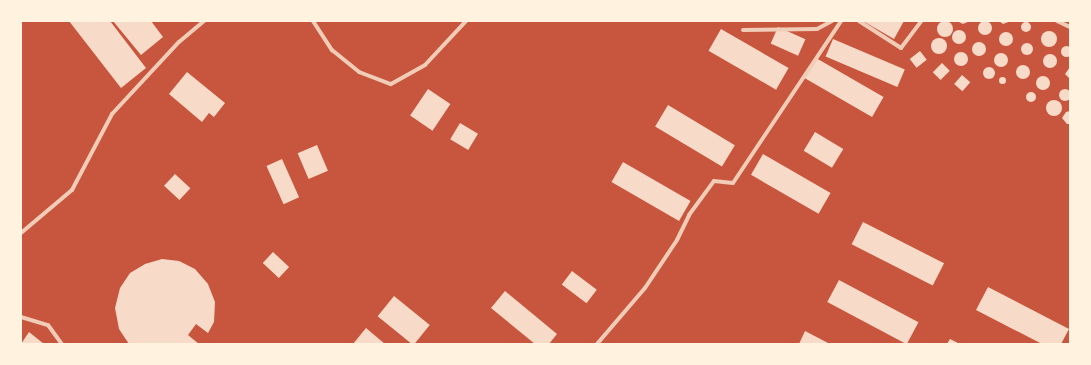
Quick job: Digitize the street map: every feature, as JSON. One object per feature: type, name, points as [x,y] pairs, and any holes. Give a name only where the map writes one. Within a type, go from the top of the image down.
[{"type":"street","points":[[21,233],[72,190],[112,114],[179,42],[204,21]]},
{"type":"street","points":[[313,21],[332,50],[359,72],[391,84],[425,65],[466,21]]},
{"type":"street","points":[[743,30],[817,29],[832,21]]},
{"type":"street","points":[[597,344],[645,288],[677,240],[690,215],[714,181],[733,184],[841,21]]},
{"type":"street","points":[[859,21],[901,48],[921,21]]},
{"type":"street","points":[[1057,21],[1070,27]]},
{"type":"street","points":[[21,317],[48,325],[62,344]]},
{"type":"building","points":[[69,21],[110,21],[146,68],[121,88]]},
{"type":"building","points":[[113,21],[151,21],[163,37],[141,55]]},
{"type":"building","points":[[863,21],[904,21],[894,39]]},
{"type":"building","points":[[945,21],[951,23],[953,29],[951,35],[945,37],[939,35],[937,29],[939,23]]},
{"type":"building","points":[[957,21],[970,21],[963,24]]},
{"type":"building","points":[[985,21],[990,23],[992,28],[990,33],[985,35],[980,33],[978,28],[980,23]]},
{"type":"building","points":[[999,21],[1011,21],[1003,24]]},
{"type":"building","points":[[1024,22],[1028,22],[1030,23],[1030,31],[1024,32],[1021,29],[1021,25]]},
{"type":"building","points":[[778,27],[805,39],[798,56],[771,43]]},
{"type":"building","points":[[721,29],[789,68],[776,90],[708,51]]},
{"type":"building","points":[[959,30],[964,32],[966,37],[964,42],[959,44],[954,42],[952,37],[954,32]]},
{"type":"building","points":[[1046,31],[1052,31],[1057,36],[1055,45],[1052,47],[1046,47],[1041,42],[1041,36]]},
{"type":"building","points":[[1003,32],[1009,32],[1013,36],[1013,42],[1009,46],[1003,46],[999,42],[999,36]]},
{"type":"building","points":[[939,38],[946,43],[947,46],[942,53],[939,54],[932,49],[931,46],[936,39]]},
{"type":"building","points":[[833,39],[905,69],[897,87],[826,56]]},
{"type":"building","points":[[979,42],[984,44],[986,49],[984,54],[979,56],[974,54],[972,49],[974,44]]},
{"type":"building","points":[[1027,43],[1031,45],[1033,49],[1031,53],[1027,55],[1023,53],[1021,49],[1023,45]]},
{"type":"building","points":[[1064,46],[1068,46],[1070,47],[1070,55],[1064,56],[1061,53],[1061,49]]},
{"type":"building","points":[[920,51],[927,60],[917,68],[910,59]]},
{"type":"building","points":[[961,52],[966,54],[968,59],[966,64],[961,66],[956,64],[954,59],[956,54]]},
{"type":"building","points":[[1001,53],[1006,55],[1008,60],[1006,65],[1001,67],[996,65],[994,60],[996,55]]},
{"type":"building","points":[[1047,54],[1053,54],[1057,58],[1057,64],[1053,68],[1047,68],[1043,64],[1043,58]]},
{"type":"building","points":[[816,58],[884,97],[872,117],[804,78]]},
{"type":"building","points":[[942,63],[950,71],[941,80],[933,72]]},
{"type":"building","points":[[1020,65],[1026,65],[1030,69],[1030,75],[1026,79],[1020,79],[1016,75],[1016,69]]},
{"type":"building","points":[[989,67],[993,69],[995,73],[993,77],[989,79],[985,77],[983,73],[985,69]]},
{"type":"building","points":[[1070,67],[1070,79],[1065,74]]},
{"type":"building","points":[[187,72],[225,103],[214,117],[209,113],[202,122],[169,94]]},
{"type":"building","points":[[962,75],[970,82],[962,91],[954,84]]},
{"type":"building","points":[[1043,76],[1048,78],[1050,83],[1048,88],[1043,90],[1038,88],[1036,83],[1038,78]]},
{"type":"building","points":[[1002,77],[1005,80],[1002,83],[999,80]]},
{"type":"building","points":[[428,89],[450,104],[432,131],[410,116]]},
{"type":"building","points":[[1065,89],[1069,91],[1071,95],[1069,99],[1065,101],[1061,99],[1059,95],[1061,91]]},
{"type":"building","points":[[1031,92],[1036,97],[1031,102],[1026,97]]},
{"type":"building","points":[[1054,100],[1060,102],[1062,108],[1060,114],[1054,116],[1048,114],[1046,108],[1048,102]]},
{"type":"building","points":[[668,105],[735,145],[722,167],[655,126]]},
{"type":"building","points":[[1070,111],[1070,124],[1067,124],[1062,118],[1066,112]]},
{"type":"building","points":[[460,123],[478,134],[468,150],[450,139]]},
{"type":"building","points":[[815,132],[843,149],[832,168],[804,151]]},
{"type":"building","points":[[317,145],[328,171],[309,179],[298,153]]},
{"type":"building","points":[[763,154],[831,193],[819,214],[751,175]]},
{"type":"building","points":[[282,159],[299,197],[284,204],[266,166]]},
{"type":"building","points":[[623,162],[691,201],[679,221],[612,182]]},
{"type":"building","points":[[175,174],[190,188],[179,200],[164,186]]},
{"type":"building","points":[[863,222],[944,263],[933,286],[852,244]]},
{"type":"building","points":[[273,252],[289,267],[279,278],[263,263]]},
{"type":"building","points":[[162,259],[179,261],[195,269],[208,284],[215,302],[214,322],[208,333],[196,324],[188,335],[199,344],[129,344],[119,329],[115,308],[120,288],[130,273],[145,264]]},
{"type":"building","points":[[572,271],[597,290],[587,303],[562,285]]},
{"type":"building","points":[[839,280],[918,322],[906,344],[827,302]]},
{"type":"building","points":[[988,287],[1069,329],[1061,344],[1042,344],[976,310]]},
{"type":"building","points":[[505,291],[557,334],[549,344],[535,344],[491,308]]},
{"type":"building","points":[[394,296],[430,325],[414,344],[412,344],[378,316]]},
{"type":"building","points":[[366,328],[385,344],[353,344]]},
{"type":"building","points":[[805,331],[830,344],[799,344]]},
{"type":"building","points":[[29,332],[44,344],[21,344]]},
{"type":"building","points":[[950,339],[960,344],[947,344]]}]
